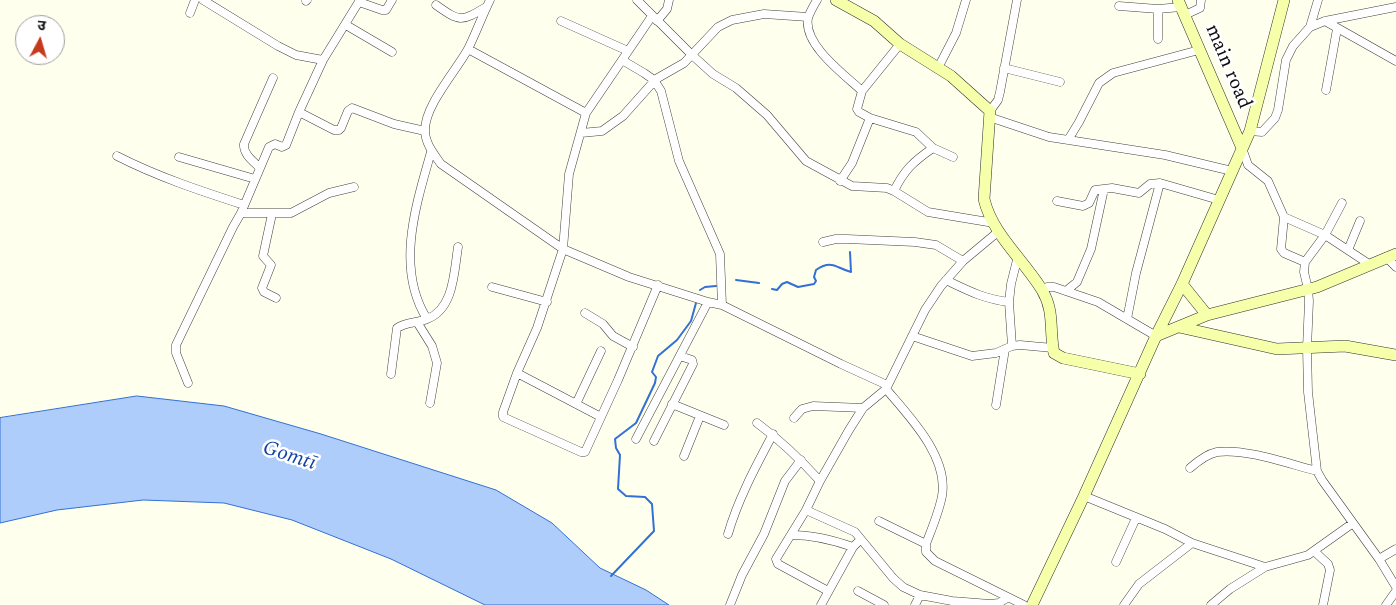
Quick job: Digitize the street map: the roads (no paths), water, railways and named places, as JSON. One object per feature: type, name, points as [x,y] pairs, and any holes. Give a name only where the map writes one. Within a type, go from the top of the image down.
[{"type":"main road","points":[[1032,605],[1084,496],[1156,336],[1182,284],[1250,131],[1284,0]]},
{"type":"main road","points":[[843,2],[874,20],[900,44],[951,76],[989,114],[984,199],[986,207],[997,227],[1042,290],[1051,311],[1054,353],[1063,358],[1140,374]]},
{"type":"main road","name":"main road","points":[[1181,7],[1242,148]]},
{"type":"main road","points":[[1156,336],[1207,315],[1308,289],[1391,256]]},
{"type":"main road","points":[[1182,284],[1207,315]]},
{"type":"main road","points":[[1179,327],[1277,349],[1345,346],[1396,355]]},
{"type":"street","points":[[190,13],[195,0]]},
{"type":"street","points":[[204,0],[278,46],[296,55],[323,60]]},
{"type":"street","points":[[188,382],[176,353],[176,346],[232,227],[243,209],[271,145],[286,145],[323,60],[360,1],[386,10],[392,0]]},
{"type":"street","points":[[637,0],[692,56],[713,74],[736,88],[767,115],[806,161],[852,186],[887,188],[928,212],[997,227]]},
{"type":"street","points":[[658,285],[633,347],[587,450],[584,452],[503,417],[517,372],[537,328],[563,249],[570,174],[586,113],[628,51],[654,18],[666,9],[669,0]]},
{"type":"street","points":[[817,0],[808,17],[810,32],[817,47],[862,91]]},
{"type":"street","points":[[938,68],[956,33],[966,0]]},
{"type":"street","points":[[1017,0],[1000,92],[989,114],[1049,137],[1165,156],[1232,171]]},
{"type":"street","points":[[1119,6],[1158,9],[1200,8],[1201,0]]},
{"type":"street","points":[[1250,131],[1262,132],[1275,118],[1280,102],[1286,60],[1293,46],[1310,27],[1318,0]]},
{"type":"street","points":[[436,5],[453,17],[458,18],[470,17],[488,4]]},
{"type":"street","points":[[488,4],[468,49],[432,106],[427,118],[425,131],[431,152],[441,164],[563,249],[607,268],[722,305],[886,387],[926,440],[937,459],[942,479],[943,494],[926,544],[926,552],[935,561],[1024,605]]},
{"type":"street","points":[[1310,27],[1325,21],[1396,7]]},
{"type":"street","points":[[1158,9],[1158,39]]},
{"type":"street","points":[[581,133],[602,131],[622,116],[657,78],[684,63],[718,27],[732,20],[764,14],[808,17]]},
{"type":"street","points":[[561,21],[628,51]]},
{"type":"street","points":[[1325,21],[1396,61]]},
{"type":"street","points":[[346,25],[392,52]]},
{"type":"street","points":[[1326,90],[1338,29]]},
{"type":"street","points":[[900,44],[862,91],[857,109],[870,118],[916,132],[933,148],[953,157]]},
{"type":"street","points":[[468,49],[586,113]]},
{"type":"street","points":[[1068,140],[1099,83],[1112,72],[1199,50]]},
{"type":"street","points":[[622,60],[657,78],[679,161],[720,254],[722,305]]},
{"type":"street","points":[[1004,68],[1060,82]]},
{"type":"street","points":[[260,168],[247,155],[244,144],[273,78]]},
{"type":"street","points":[[299,112],[334,130],[341,128],[348,111],[352,108],[394,124],[425,131]]},
{"type":"street","points":[[840,181],[852,163],[870,118]]},
{"type":"street","points":[[894,191],[902,174],[917,159],[933,148]]},
{"type":"street","points":[[1242,148],[1248,165],[1268,182],[1284,217],[1281,249],[1284,253],[1305,262]]},
{"type":"street","points":[[427,319],[416,300],[410,263],[411,237],[419,195],[431,152]]},
{"type":"street","points":[[117,156],[142,169],[243,209],[272,214],[291,214],[330,193],[354,187]]},
{"type":"street","points":[[178,156],[255,179]]},
{"type":"street","points":[[1126,319],[1160,183]]},
{"type":"street","points":[[1057,201],[1083,206],[1089,203],[1095,190],[1112,188],[1138,192],[1150,184],[1160,183],[1219,200]]},
{"type":"street","points":[[1066,291],[1077,282],[1090,249],[1104,189]]},
{"type":"street","points":[[1342,203],[1324,235],[1305,262],[1304,272],[1308,289],[1308,392],[1317,471],[1379,559],[1396,589],[1386,605]]},
{"type":"street","points":[[272,214],[263,256],[271,265],[262,288],[264,292],[276,298]]},
{"type":"street","points":[[1284,217],[1324,235],[1370,264]]},
{"type":"street","points":[[1348,250],[1360,221]]},
{"type":"street","points":[[828,591],[776,561],[863,408],[886,387],[925,310],[946,280],[997,227]]},
{"type":"street","points":[[823,242],[847,239],[915,242],[936,246],[963,262]]},
{"type":"street","points":[[391,374],[397,328],[427,319],[444,307],[450,294],[458,247]]},
{"type":"street","points":[[996,405],[1009,347],[1009,302],[1018,256]]},
{"type":"street","points":[[1391,256],[1396,267]]},
{"type":"street","points":[[946,280],[975,295],[990,300],[1009,302]]},
{"type":"street","points":[[492,287],[546,302]]},
{"type":"street","points":[[1042,290],[1054,287],[1098,302],[1156,336]]},
{"type":"street","points":[[636,439],[708,302]]},
{"type":"street","points":[[585,313],[603,324],[613,336],[633,347]]},
{"type":"street","points":[[418,322],[432,346],[438,363],[430,403]]},
{"type":"street","points":[[912,336],[972,356],[983,356],[1020,345],[1053,348]]},
{"type":"street","points":[[576,404],[601,351]]},
{"type":"street","points":[[654,441],[693,364],[692,360],[680,356]]},
{"type":"street","points":[[517,372],[601,418]]},
{"type":"street","points":[[672,404],[724,425]]},
{"type":"street","points":[[794,418],[802,409],[813,406],[863,408]]},
{"type":"street","points":[[684,456],[700,416]]},
{"type":"street","points":[[757,423],[801,460],[820,481]]},
{"type":"street","points":[[728,534],[753,471],[772,434]]},
{"type":"street","points":[[1190,468],[1199,460],[1216,452],[1231,452],[1246,453],[1317,471]]},
{"type":"street","points":[[730,605],[742,575],[764,534],[785,481],[801,460]]},
{"type":"street","points":[[1084,496],[1192,543],[1265,567]]},
{"type":"street","points":[[806,510],[855,532],[903,587],[920,595],[952,601],[990,604],[999,603],[1007,598]]},
{"type":"street","points":[[1116,562],[1136,518]]},
{"type":"street","points":[[879,521],[926,544]]},
{"type":"street","points":[[1211,605],[1230,589],[1265,567],[1308,555],[1353,523]]},
{"type":"street","points":[[792,535],[807,535],[837,541],[853,547]]},
{"type":"street","points":[[825,604],[828,591],[853,547],[860,540]]},
{"type":"street","points":[[1124,605],[1140,584],[1192,543]]},
{"type":"street","points":[[1379,559],[1396,548]]},
{"type":"street","points":[[1314,551],[1328,564],[1330,570],[1323,605]]},
{"type":"street","points":[[858,591],[884,605]]},
{"type":"street","points":[[916,605],[920,595]]},
{"type":"water","name":"Gomtī","points":[[137,396],[224,406],[321,434],[496,490],[552,523],[600,568],[646,590],[669,605],[485,605],[391,559],[292,520],[224,503],[143,500],[57,510],[0,523],[0,418]]},
{"type":"waterway","points":[[772,289],[777,290],[782,284],[787,282],[798,287],[814,284],[816,281],[814,277],[816,270],[826,265],[834,265],[851,272],[850,252]]},
{"type":"waterway","points":[[736,280],[759,283]]},
{"type":"waterway","points":[[700,290],[705,287],[716,286]]},
{"type":"waterway","points":[[611,576],[654,531],[652,504],[645,497],[626,496],[618,489],[620,455],[616,448],[615,439],[636,423],[655,383],[656,377],[652,372],[658,356],[677,340],[691,321],[696,303]]}]
